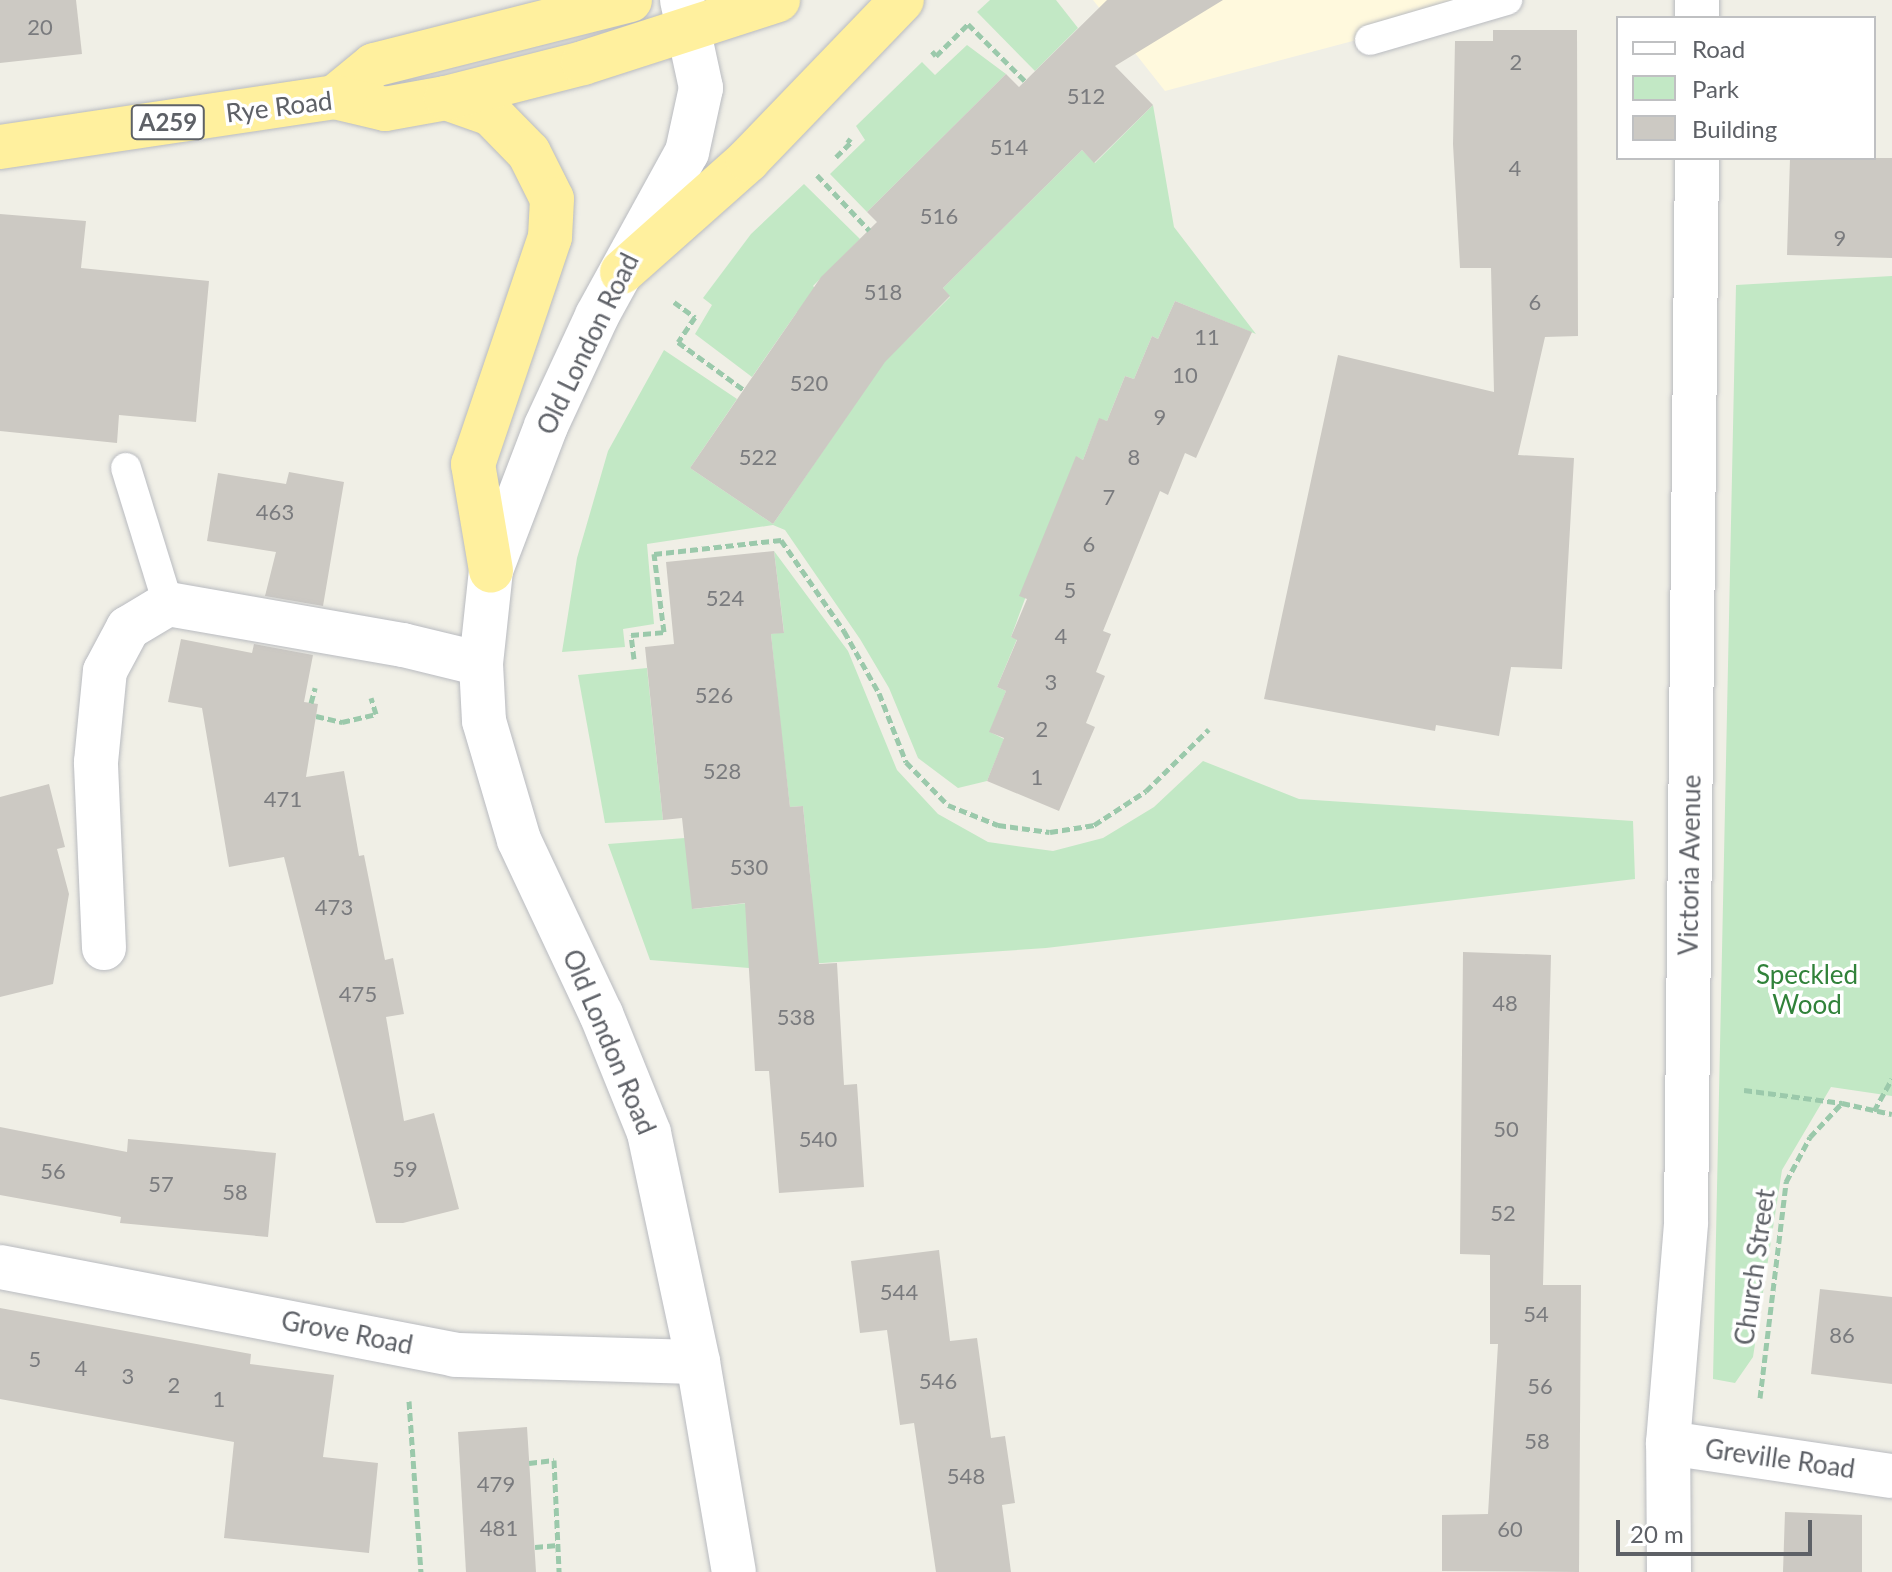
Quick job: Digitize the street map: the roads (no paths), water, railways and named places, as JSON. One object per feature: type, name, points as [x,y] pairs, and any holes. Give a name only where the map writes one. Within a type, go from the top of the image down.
[{"type":"highway","points":[[335,97],[374,65],[630,0]]},
{"type":"highway","points":[[622,272],[748,160],[902,0]]},
{"type":"highway","name":"A259","points":[[687,15],[759,3]]},
{"type":"highway","name":"Rye Road","points":[[0,147],[335,97],[385,109],[446,98],[687,15]]},
{"type":"highway","points":[[446,98],[491,114],[529,153],[552,199],[550,237],[473,464],[491,570]]},
{"type":"street","name":"Old London Road","points":[[687,15],[701,88],[687,152],[622,272],[558,401],[491,570],[481,664],[484,721],[519,840],[601,1014],[649,1133],[698,1362],[734,1572]]},
{"type":"street","name":"Victoria Avenue","points":[[1669,1572],[1668,1443],[1686,1222],[1697,160]]},
{"type":"street","points":[[104,948],[96,762],[105,671],[128,628],[168,604],[403,645],[481,664]]},
{"type":"street","name":"Grove Road","points":[[0,1267],[455,1355],[698,1362]]},
{"type":"street","name":"Greville Road","points":[[1668,1443],[1892,1476]]},
{"type":"lane","points":[[1370,40],[1507,0]]},
{"type":"lane","points":[[126,468],[168,604]]},
{"type":"park label","name":"Speckled Wood","points":[[1807,990]]}]
